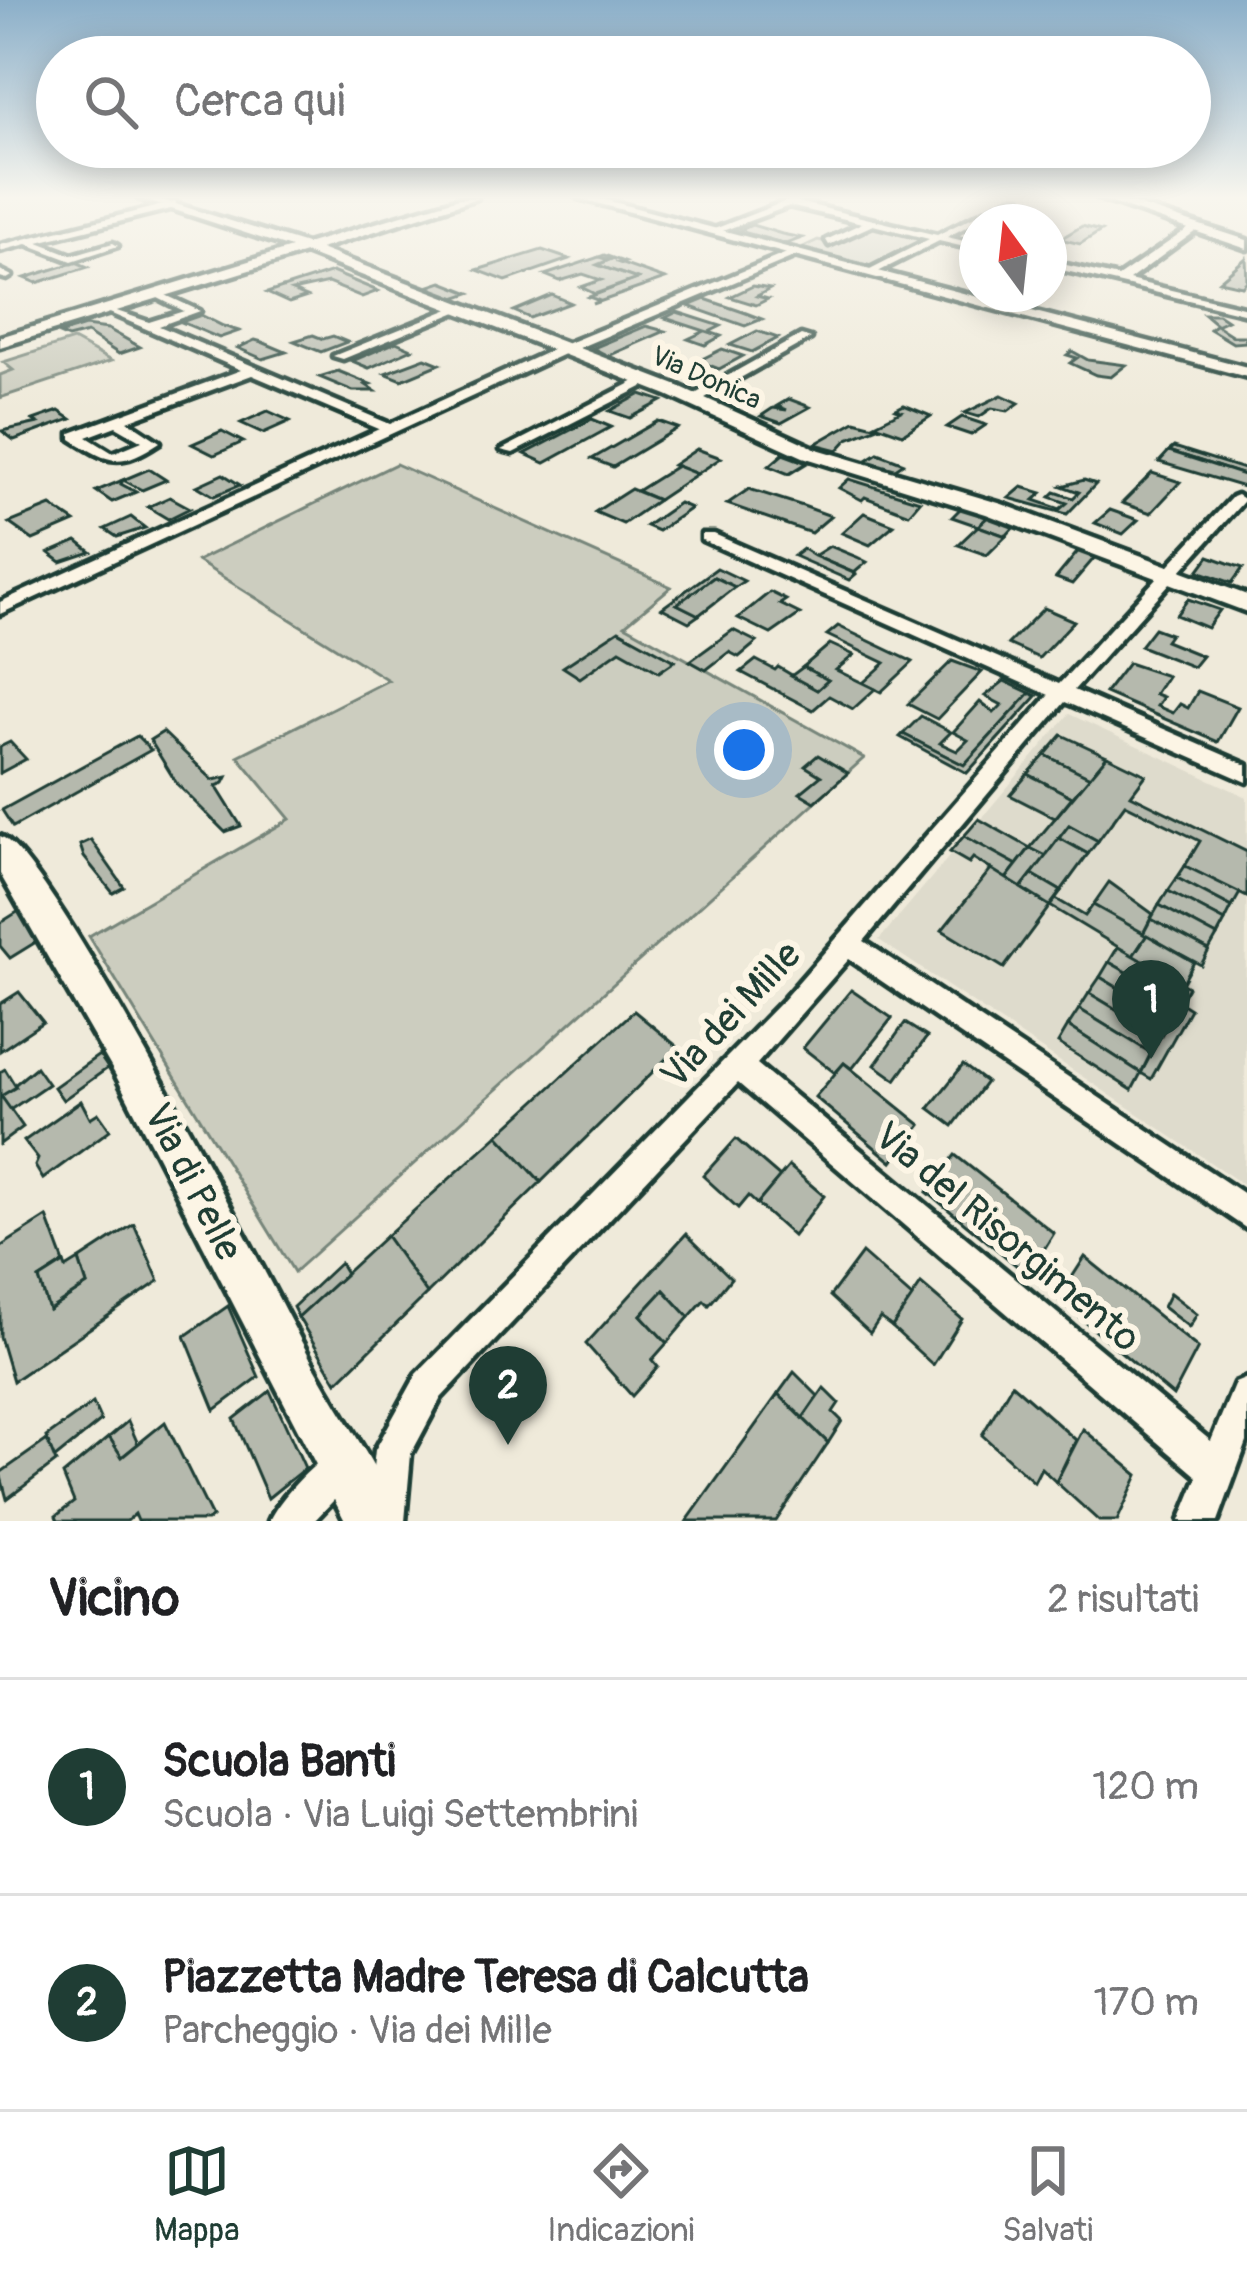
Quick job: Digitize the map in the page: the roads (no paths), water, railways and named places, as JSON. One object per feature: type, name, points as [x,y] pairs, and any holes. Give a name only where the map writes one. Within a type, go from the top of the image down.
[{"type":"main road","points":[[0,341],[237,269]]},
{"type":"main road","name":"Via Donica","points":[[356,269],[692,399],[810,453],[994,509],[1247,604]]},
{"type":"main road","points":[[855,269],[1247,372]]},
{"type":"main road","name":"Via di Pelle","points":[[8,876],[135,1070],[374,1521]]},
{"type":"street","points":[[0,609],[560,351],[756,269]]},
{"type":"street","points":[[870,273],[878,269]]},
{"type":"street","points":[[1071,269],[1247,310]]},
{"type":"street","points":[[1120,280],[1136,269]]},
{"type":"street","points":[[149,326],[194,311],[155,294]]},
{"type":"street","points":[[109,309],[392,430]]},
{"type":"street","points":[[339,356],[455,310]]},
{"type":"street","points":[[692,399],[805,338]]},
{"type":"street","points":[[117,421],[153,442],[112,458],[76,436],[252,370]]},
{"type":"street","points":[[508,450],[645,380]]},
{"type":"street","name":"Via dei Mille","points":[[386,1521],[393,1450],[429,1386],[739,1066],[1062,692],[1237,500]]},
{"type":"street","points":[[708,537],[1247,774]]},
{"type":"street","points":[[848,945],[1247,1214]]},
{"type":"street","name":"Via del Risorgimento","points":[[739,1066],[1220,1472]]},
{"type":"street","points":[[1199,1521],[1247,1395]]},
{"type":"street","points":[[288,1521],[341,1466]]},
{"type":"place","name":"Scuola Banti","points":[[1151,1059]]},
{"type":"place","name":"Piazzetta Madre Teresa di Calcutta","points":[[508,1445]]}]
